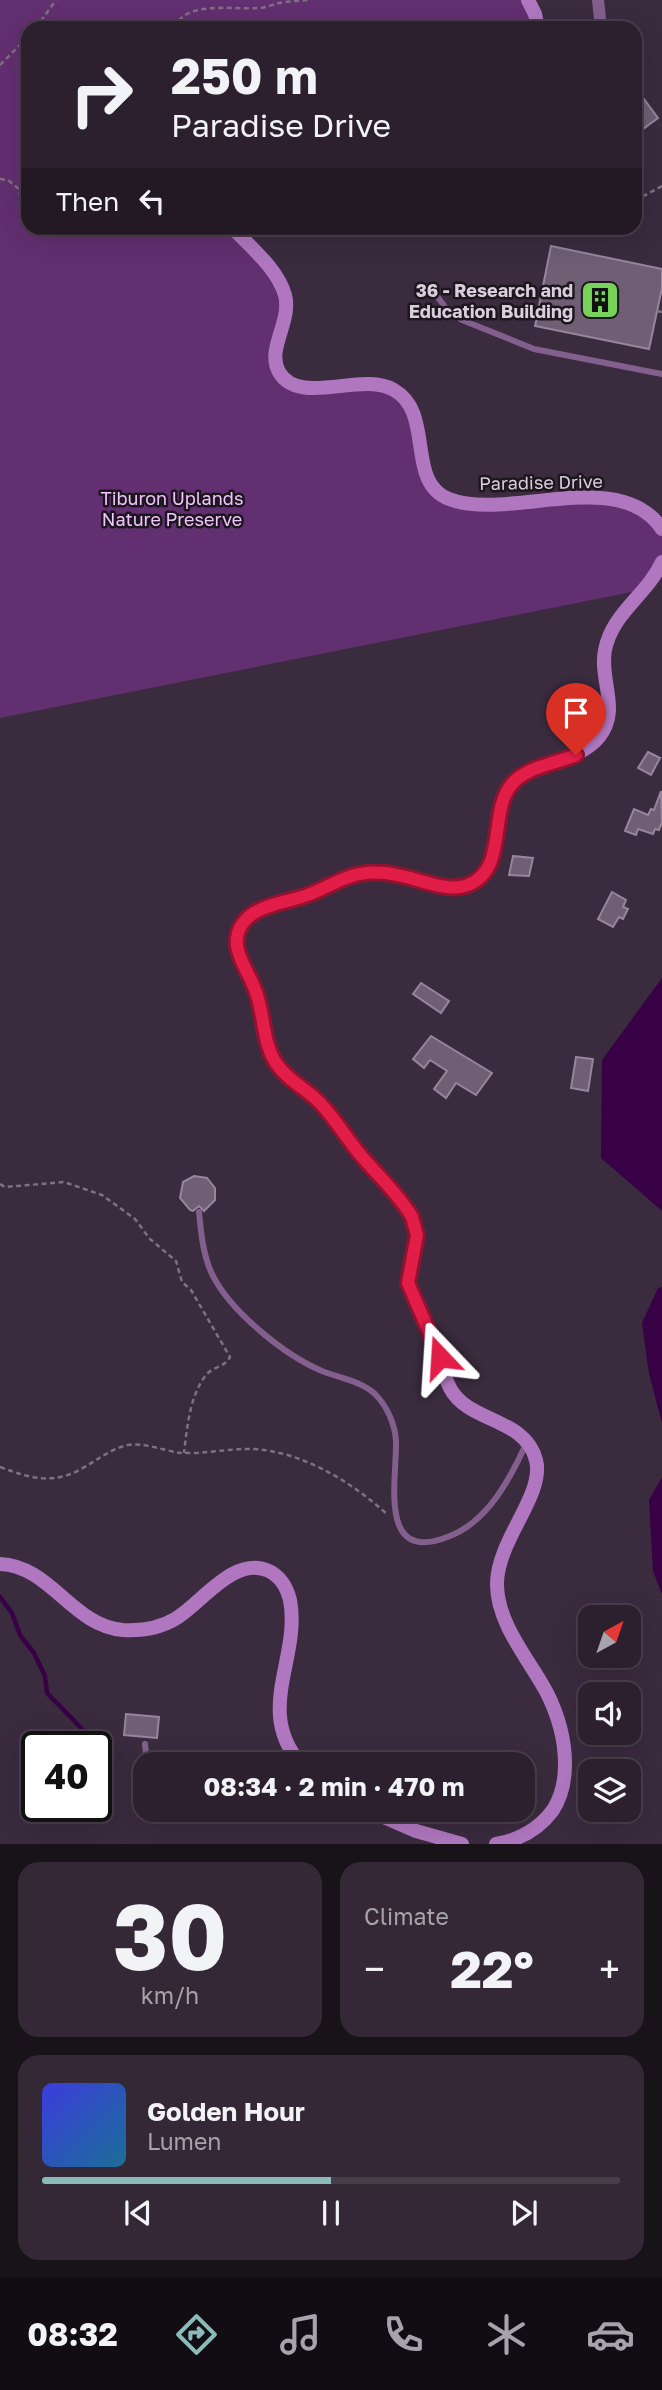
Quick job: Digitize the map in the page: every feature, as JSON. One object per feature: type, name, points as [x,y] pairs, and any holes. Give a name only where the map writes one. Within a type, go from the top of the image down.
[{"type":"street","points":[[528,0],[536,21]]},
{"type":"street","points":[[598,0],[600,21]]},
{"type":"street","name":"Paradise Drive","points":[[239,235],[269,267],[285,295],[286,314],[275,356],[279,373],[290,383],[305,388],[373,384],[388,387],[401,394],[416,419],[429,481],[443,496],[472,503],[606,498],[640,510],[662,529]]},
{"type":"street","points":[[496,1844],[522,1836],[542,1822],[559,1800],[565,1772],[562,1736],[554,1711],[506,1621],[497,1589],[498,1567],[504,1547],[537,1476],[535,1457],[527,1443],[513,1430],[467,1407],[449,1387],[431,1332],[408,1283],[417,1235],[412,1217],[322,1105],[285,1075],[275,1062],[267,1042],[259,999],[237,951],[237,938],[244,922],[258,911],[309,895],[362,873],[391,872],[449,887],[461,887],[477,880],[491,860],[501,805],[509,787],[525,774],[576,755],[601,734],[609,713],[604,657],[610,634],[662,562]]},
{"type":"street","points":[[0,1564],[15,1566],[36,1575],[93,1622],[124,1630],[140,1630],[168,1623],[226,1578],[244,1569],[256,1568],[272,1573],[287,1590],[291,1612],[280,1696],[280,1721],[293,1752]]},
{"type":"street","points":[[395,1822],[462,1844]]},
{"type":"lane","points":[[431,288],[445,307],[462,320],[534,349],[662,374]]},
{"type":"lane","points":[[199,1212],[203,1246],[211,1272],[223,1293],[294,1357],[366,1387],[390,1413],[396,1439],[396,1522],[405,1534],[419,1541],[441,1540],[462,1531],[483,1513],[507,1482],[527,1443]]},
{"type":"lane","points":[[145,1744],[146,1752]]},
{"type":"path","points":[[41,21],[56,0]]},
{"type":"path","points":[[178,21],[189,9],[215,5],[260,8],[281,2],[308,0]]},
{"type":"path","points":[[0,65],[21,44]]},
{"type":"path","points":[[0,178],[8,180],[19,189],[21,201]]},
{"type":"path","points":[[642,198],[662,186]]},
{"type":"path","points":[[0,1184],[5,1187],[64,1182],[86,1187],[135,1219],[150,1238],[176,1261],[182,1282],[191,1290],[230,1357],[228,1363],[209,1372],[204,1379],[191,1411],[184,1453]]},
{"type":"path","points":[[0,1467],[27,1478],[54,1480],[79,1470],[111,1449],[133,1444],[184,1453],[257,1450],[303,1461],[342,1478],[396,1522]]},
{"type":"green space","name":"Tiburon Uplands Nature Preserve","points":[[0,0],[528,0],[536,21],[21,21],[21,235],[239,235],[281,285],[277,348],[284,379],[346,385],[401,395],[424,465],[448,499],[615,501],[662,529],[662,562],[642,590],[0,718]]},
{"type":"shaded area","points":[[662,978],[662,1211],[601,1158],[602,1060]]},
{"type":"shaded area","points":[[662,1287],[662,1423],[649,1374],[642,1323],[658,1288]]},
{"type":"shaded area","points":[[662,1477],[662,1594],[653,1571],[649,1500]]},
{"type":"building","points":[[642,96],[658,118],[642,130]]},
{"type":"building","name":"36 - Research and Education Building","points":[[551,246],[662,269],[662,288],[649,349],[535,326]]},
{"type":"building","points":[[648,752],[660,758],[651,775],[638,768]]},
{"type":"building","points":[[661,791],[662,822],[659,830],[655,829],[653,834],[638,829],[636,835],[625,831],[634,809],[648,815],[651,809],[654,810]]},
{"type":"building","points":[[513,856],[533,858],[529,876],[509,875]]},
{"type":"building","points":[[612,892],[626,900],[623,907],[628,909],[623,919],[619,917],[613,927],[598,919]]},
{"type":"building","points":[[421,983],[449,1001],[441,1013],[413,994]]},
{"type":"building","points":[[431,1036],[492,1073],[476,1095],[456,1083],[446,1098],[434,1089],[447,1071],[430,1060],[424,1068],[413,1059]]},
{"type":"building","points":[[576,1057],[593,1059],[588,1091],[571,1088]]},
{"type":"building","points":[[194,1176],[207,1178],[215,1188],[215,1200],[204,1211],[199,1206],[193,1211],[190,1210],[180,1198],[183,1182]]},
{"type":"building","points":[[126,1714],[159,1717],[157,1738],[124,1735]]},
{"type":"waterway","points":[[0,1597],[12,1613],[20,1635],[34,1653],[45,1676],[47,1693],[83,1731]]},
{"type":"place","name":"36 - Research and Education Building","points":[[600,300]]},
{"type":"route","points":[[440,1357],[408,1283],[417,1235],[412,1217],[322,1105],[285,1075],[275,1062],[267,1042],[259,999],[237,951],[238,932],[244,922],[258,911],[309,895],[362,873],[391,872],[456,888],[472,883],[485,872],[491,860],[501,805],[509,787],[525,774],[576,755]]}]
